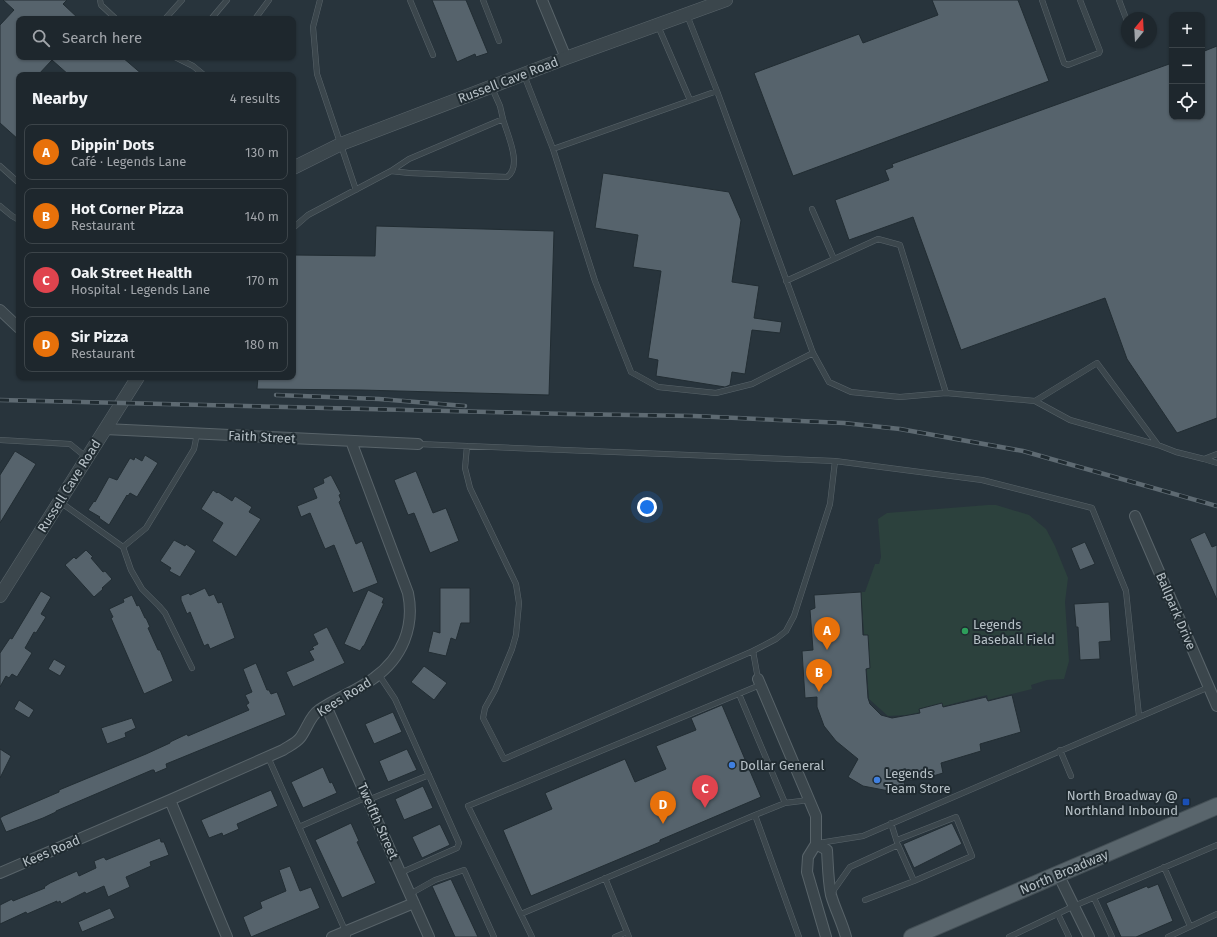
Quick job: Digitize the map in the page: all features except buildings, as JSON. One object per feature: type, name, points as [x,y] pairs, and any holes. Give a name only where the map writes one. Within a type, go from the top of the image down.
[{"type":"main road","name":"North Broadway","points":[[912,937],[1217,806]]},
{"type":"street","points":[[542,0],[566,58]]},
{"type":"street","name":"Russell Cave Road","points":[[296,166],[341,144],[566,58],[726,0]]},
{"type":"street","points":[[0,310],[16,325]]},
{"type":"street","name":"Russell Cave Road","points":[[0,596],[135,380]]},
{"type":"street","name":"Faith Street","points":[[105,429],[351,442],[418,444]]},
{"type":"street","name":"Kees Road","points":[[0,872],[283,750],[300,738],[318,710],[374,679],[387,668],[397,656],[404,643],[410,618],[410,604],[402,577],[351,442]]},
{"type":"street","name":"Ballpark Drive","points":[[1135,516],[1217,706]]},
{"type":"street","points":[[759,682],[816,816],[816,844],[808,857],[807,872],[826,937]]},
{"type":"street","name":"Twelfth Street","points":[[326,706],[429,937]]},
{"type":"street","points":[[170,800],[227,937]]},
{"type":"street","points":[[816,844],[827,850],[828,878],[831,894],[846,937]]},
{"type":"street","points":[[1058,874],[1089,937]]},
{"type":"street","points":[[332,937],[347,934],[412,898]]},
{"type":"lane","points":[[100,0],[101,5],[113,16]]},
{"type":"lane","points":[[168,16],[182,0]]},
{"type":"lane","points":[[214,16],[228,0]]},
{"type":"lane","points":[[256,16],[269,0]]},
{"type":"lane","points":[[320,0],[313,27],[317,74],[356,190]]},
{"type":"lane","points":[[410,0],[433,56]]},
{"type":"lane","points":[[483,0],[499,41]]},
{"type":"lane","points":[[1042,0],[1064,63],[1068,65],[1100,51],[1080,0]]},
{"type":"lane","points":[[1119,0],[1124,12]]},
{"type":"lane","points":[[687,14],[717,91],[813,352],[830,382],[851,392],[900,397],[946,393],[1035,401],[1070,420],[1217,464]]},
{"type":"lane","points":[[658,25],[690,100]]},
{"type":"lane","points":[[182,60],[200,72]]},
{"type":"lane","points":[[524,74],[553,149],[596,281],[631,372],[658,387],[716,392],[752,384],[813,352]]},
{"type":"lane","points":[[391,171],[507,177],[511,174],[515,161],[500,106],[491,87]]},
{"type":"lane","points":[[553,149],[717,91]]},
{"type":"lane","points":[[296,225],[308,215],[409,160],[503,119]]},
{"type":"lane","points":[[0,166],[16,180]]},
{"type":"lane","points":[[0,206],[16,218]]},
{"type":"lane","points":[[812,208],[834,259]]},
{"type":"lane","points":[[786,281],[878,239],[900,245],[946,393]]},
{"type":"lane","points":[[1035,401],[1097,363],[1158,446]]},
{"type":"lane","points":[[123,547],[146,528],[194,449],[196,434]]},
{"type":"lane","points":[[0,440],[70,444],[87,458]]},
{"type":"lane","points":[[418,444],[835,461],[982,480],[1092,508],[1126,591],[1139,716]]},
{"type":"lane","points":[[467,446],[465,468],[470,488],[516,584],[519,603],[516,635],[512,649],[495,690],[485,708],[483,718],[504,759],[753,651],[776,639],[786,631],[794,616],[830,504],[835,461]]},
{"type":"lane","points":[[1204,459],[1217,454]]},
{"type":"lane","points":[[59,502],[123,547],[131,570],[142,590],[166,613],[192,668]]},
{"type":"lane","points":[[532,937],[468,806],[739,694],[759,682],[753,651]]},
{"type":"lane","points":[[379,675],[395,699],[459,843],[457,848],[400,872]]},
{"type":"lane","points":[[816,844],[863,836],[890,823],[1209,687]]},
{"type":"lane","points":[[739,694],[785,803]]},
{"type":"lane","points":[[1060,750],[1071,776]]},
{"type":"lane","points":[[268,757],[347,934]]},
{"type":"lane","points":[[299,827],[429,775]]},
{"type":"lane","points":[[521,914],[785,803],[809,800]]},
{"type":"lane","points":[[755,815],[799,937]]},
{"type":"lane","points":[[831,894],[850,867],[898,842],[956,817],[972,856],[865,900]]},
{"type":"lane","points":[[890,823],[914,880]]},
{"type":"lane","points":[[1008,937],[1074,906],[1164,867],[1216,847]]},
{"type":"lane","points":[[1164,867],[1190,926]]},
{"type":"lane","points":[[412,898],[435,880],[464,870],[494,937]]},
{"type":"lane","points":[[605,878],[628,934],[615,937]]},
{"type":"lane","points":[[1094,898],[1112,937]]},
{"type":"lane","points":[[1058,914],[1069,937]]},
{"type":"lane","points":[[1168,937],[1217,914]]},
{"type":"green space","name":"Legends Baseball Field","points":[[996,505],[1029,515],[1046,529],[1055,546],[1068,578],[1065,602],[1069,661],[1064,679],[1047,680],[1031,685],[1032,689],[988,700],[987,695],[909,715],[888,716],[869,699],[861,592],[865,592],[875,564],[879,564],[881,557],[878,519],[887,513]]},
{"type":"railway","points":[[276,395],[379,399],[465,406]]},
{"type":"railway","points":[[0,400],[694,416],[844,423],[900,429],[1023,451],[1217,506]]},
{"type":"place","name":"Legends Baseball Field","points":[[965,631]]},
{"type":"place","name":"Dippin' Dots","points":[[827,650]]},
{"type":"place","name":"Hot Corner Pizza","points":[[819,692]]},
{"type":"place","name":"Dollar General","points":[[732,765]]},
{"type":"place","name":"Legends Team Store","points":[[877,780]]},
{"type":"place","name":"North Broadway @ Northland Inbound","points":[[1186,802]]},
{"type":"place","name":"Oak Street Health","points":[[705,808]]},
{"type":"place","name":"Sir Pizza","points":[[663,824]]}]
